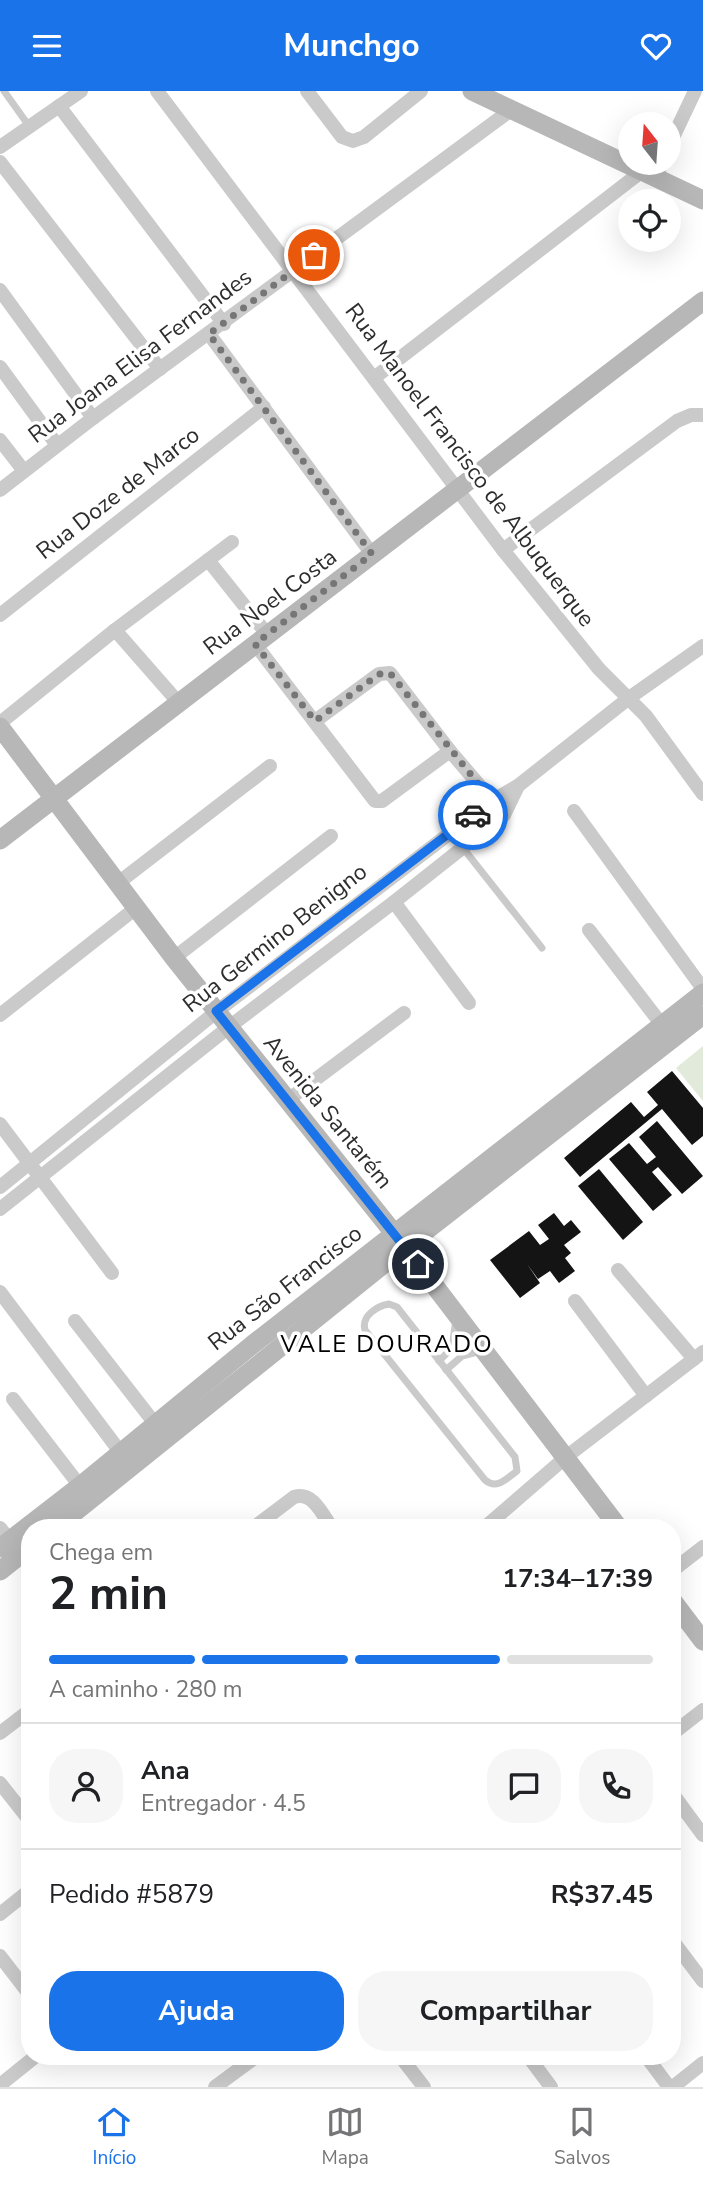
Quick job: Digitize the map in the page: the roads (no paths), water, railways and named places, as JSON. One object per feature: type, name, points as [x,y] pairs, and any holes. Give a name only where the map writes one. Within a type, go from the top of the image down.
[{"type":"street","points":[[0,148],[81,91]]},
{"type":"street","name":"Rua Manoel Francisco de Albuquerque","points":[[157,91],[503,550],[598,669],[646,716],[703,794]]},
{"type":"street","points":[[307,91],[342,137],[353,141],[364,137],[421,91]]},
{"type":"street","points":[[472,91],[618,156]]},
{"type":"street","points":[[681,121],[695,91]]},
{"type":"street","points":[[59,106],[224,324]]},
{"type":"street","name":"Rua Joana Elisa Fernandes","points":[[0,491],[93,418],[512,110]]},
{"type":"street","points":[[0,162],[160,369]]},
{"type":"street","points":[[374,378],[647,175]]},
{"type":"street","points":[[659,175],[703,200]]},
{"type":"street","points":[[0,290],[93,418]]},
{"type":"street","name":"Rua Noel Costa","points":[[0,840],[703,302]]},
{"type":"street","points":[[209,334],[372,554]]},
{"type":"street","points":[[0,367],[57,445]]},
{"type":"street","name":"Rua Doze de Marco","points":[[0,615],[264,407]]},
{"type":"street","points":[[503,550],[677,421],[691,415],[703,415]]},
{"type":"street","points":[[0,440],[24,471]]},
{"type":"street","points":[[0,725],[116,630],[232,542]]},
{"type":"street","points":[[208,560],[315,721],[377,802],[450,751]]},
{"type":"street","points":[[116,630],[178,702]]},
{"type":"street","name":"Rua Germino Benigno","points":[[0,1187],[216,1011],[492,801],[519,785],[629,698],[703,646]]},
{"type":"street","points":[[315,721],[379,674],[386,672],[396,679],[450,751],[504,815]]},
{"type":"street","name":"Avenida Santarém","points":[[0,725],[174,958],[399,1240],[612,1519]]},
{"type":"street","points":[[118,883],[270,766]]},
{"type":"street","name":"Rua Germino Benigno","points":[[0,1209],[229,1027],[504,815],[519,785]]},
{"type":"street","points":[[574,811],[703,991]]},
{"type":"street","points":[[174,958],[331,836]]},
{"type":"street","points":[[394,902],[469,1003]]},
{"type":"street","points":[[0,1015],[136,908]]},
{"type":"street","points":[[589,930],[662,1025]]},
{"type":"street","name":"Rua São Francisco","points":[[66,1519],[399,1240],[703,991]]},
{"type":"street","points":[[288,1100],[404,1013]]},
{"type":"street","name":"Rua São Francisco","points":[[45,1519],[80,1486],[252,1345],[703,1015]]},
{"type":"street","points":[[0,1124],[112,1273]]},
{"type":"street","points":[[494,1519],[566,1457],[698,1356],[618,1270]]},
{"type":"street","points":[[0,1292],[121,1453]]},
{"type":"street","points":[[575,1301],[646,1396]]},
{"type":"street","points":[[75,1321],[156,1425]]},
{"type":"street","points":[[13,1399],[80,1486]]},
{"type":"street","points":[[265,1519],[299,1495],[309,1498],[325,1519]]},
{"type":"street","name":"Rua São Francisco","points":[[0,1571],[15,1547]]},
{"type":"street","points":[[681,1564],[703,1547]]},
{"type":"street","points":[[681,1617],[703,1641]]},
{"type":"street","points":[[681,1727],[703,1710]]},
{"type":"street","points":[[0,1733],[21,1717]]},
{"type":"street","points":[[0,1783],[21,1810]]},
{"type":"street","points":[[681,1805],[703,1835]]},
{"type":"street","points":[[0,1914],[21,1897]]},
{"type":"street","points":[[681,1952],[703,1981]]},
{"type":"street","points":[[0,1956],[21,1984]]},
{"type":"street","points":[[653,2065],[671,2087],[703,2063]]},
{"type":"street","points":[[0,2085],[25,2065]]},
{"type":"street","points":[[215,2087],[245,2065]]},
{"type":"street","points":[[407,2065],[424,2087]]},
{"type":"street","points":[[535,2065],[551,2087]]},
{"type":"lane","points":[[4,91],[30,127]]},
{"type":"lane","points":[[462,848],[542,948]]},
{"type":"lane","points":[[382,1305],[397,1307],[446,1370],[515,1457],[517,1471],[498,1485],[491,1485],[485,1480],[365,1330],[365,1318],[382,1305]]},
{"type":"lane","points":[[439,1361],[452,1348],[456,1315]]},
{"type":"lane","points":[[446,1370],[462,1356],[483,1350]]},
{"type":"district","name":"VALE DOURADO","points":[[387,1344]]}]
